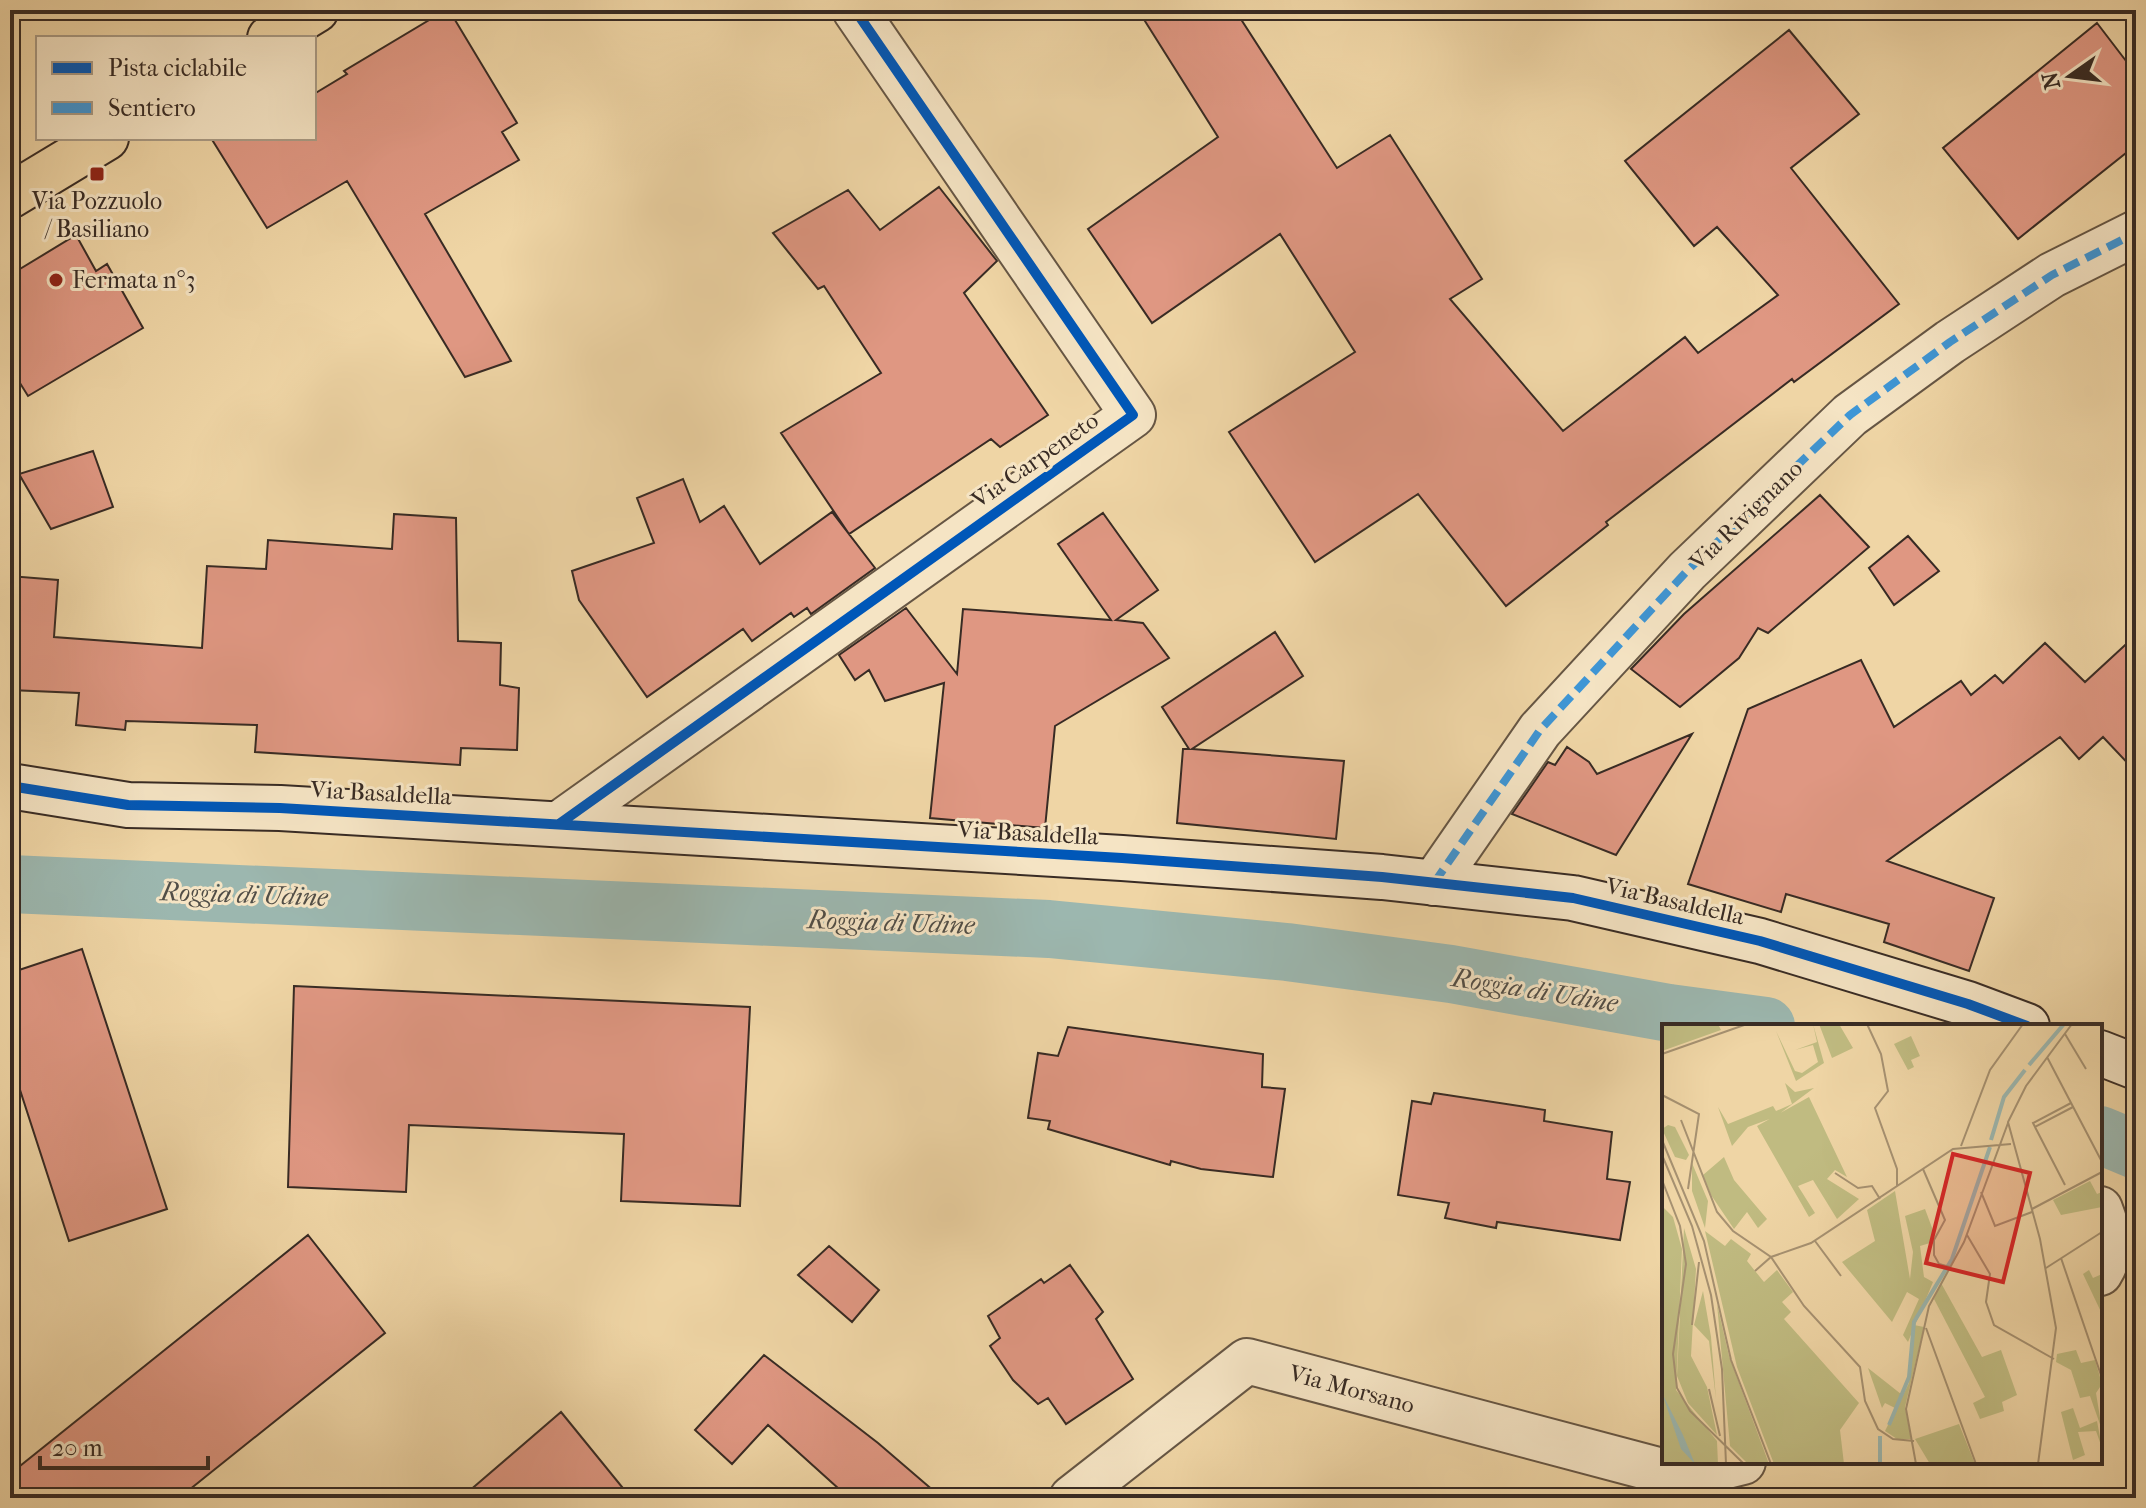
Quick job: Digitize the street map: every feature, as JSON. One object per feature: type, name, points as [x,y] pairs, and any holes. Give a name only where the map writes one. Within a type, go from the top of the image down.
[{"type":"main road","points":[[273,36],[316,10]]},
{"type":"main road","points":[[10,196],[103,140]]},
{"type":"street","name":"Via Carpeneto","points":[[559,824],[1133,415],[855,10]]},
{"type":"street","name":"Via Rivignano","points":[[1434,883],[1540,730],[1687,571],[1850,415],[1950,342],[2052,275],[2136,233]]},
{"type":"street","name":"Via Basaldella","points":[[10,786],[128,805],[280,808],[1122,858],[1434,883],[1573,898],[1760,941],[1968,1004],[2022,1024]]},
{"type":"street","points":[[2102,1054],[2136,1067]]},
{"type":"street","points":[[2102,1214],[2111,1238],[2102,1270]]},
{"type":"street","name":"Via Morsano","points":[[1072,1498],[1247,1361],[1673,1474],[1735,1464]]},
{"type":"building","points":[[449,10],[517,123],[502,132],[519,160],[425,214],[511,361],[465,377],[347,181],[267,228],[212,140],[316,140],[316,93],[347,74],[344,71]]},
{"type":"building","points":[[1138,10],[1235,10],[1337,168],[1390,135],[1482,279],[1450,299],[1563,431],[1685,337],[1698,353],[1778,295],[1717,227],[1694,246],[1625,161],[1789,30],[1859,114],[1791,168],[1899,304],[1794,382],[1792,379],[1606,522],[1608,525],[1506,606],[1418,494],[1315,562],[1229,432],[1355,352],[1280,234],[1152,323],[1088,229],[1218,137]]},
{"type":"building","points":[[2097,23],[2136,74],[2136,145],[2018,239],[1943,148]]},
{"type":"building","points":[[939,187],[997,261],[964,293],[1048,415],[1000,447],[991,439],[849,534],[781,433],[881,373],[824,286],[818,289],[773,233],[848,190],[880,230]]},
{"type":"building","points":[[76,235],[96,271],[107,264],[143,328],[28,396],[10,367],[10,275]]},
{"type":"building","points":[[93,451],[113,507],[51,529],[19,474]]},
{"type":"building","points":[[683,479],[700,522],[724,506],[760,564],[832,512],[875,568],[811,614],[807,608],[794,617],[791,613],[752,641],[743,629],[647,697],[579,600],[572,571],[654,543],[637,498]]},
{"type":"building","points":[[1820,495],[1869,547],[1768,633],[1758,628],[1739,658],[1680,707],[1631,669],[1684,614]]},
{"type":"building","points":[[1103,513],[1158,590],[1116,620],[1143,623],[1169,658],[1055,726],[1045,828],[930,818],[944,683],[885,701],[869,670],[855,680],[839,655],[906,608],[957,674],[963,609],[1111,620],[1058,544]]},
{"type":"building","points":[[394,514],[456,518],[458,641],[501,643],[500,685],[519,688],[517,750],[461,748],[460,765],[255,752],[257,725],[126,721],[125,730],[76,725],[79,693],[10,690],[10,576],[58,580],[54,637],[202,648],[207,566],[266,569],[268,540],[392,549]]},
{"type":"building","points":[[1908,536],[1939,571],[1894,605],[1869,568]]},
{"type":"building","points":[[1275,632],[1303,676],[1192,749],[1344,761],[1336,839],[1177,823],[1183,749],[1189,749],[1162,707]]},
{"type":"building","points":[[2136,635],[2136,772],[2103,737],[2079,759],[2060,737],[1887,861],[1994,898],[1969,971],[1884,942],[1889,924],[1786,894],[1781,912],[1688,884],[1748,709],[1861,660],[1894,727],[1961,681],[1971,695],[1995,675],[2003,683],[2045,643],[2085,682]]},
{"type":"building","points":[[1692,734],[1616,855],[1512,814],[1548,762],[1555,765],[1567,747],[1589,762],[1597,774]]},
{"type":"building","points":[[82,949],[167,1209],[69,1241],[10,1059],[10,973]]},
{"type":"building","points":[[294,986],[750,1007],[740,1206],[621,1201],[624,1134],[409,1125],[406,1192],[288,1187]]},
{"type":"building","points":[[1068,1027],[1263,1054],[1262,1087],[1285,1089],[1273,1177],[1201,1169],[1171,1161],[1170,1165],[1048,1129],[1050,1121],[1028,1118],[1038,1053],[1058,1056]]},
{"type":"building","points":[[1434,1093],[1545,1110],[1544,1121],[1612,1132],[1607,1179],[1630,1182],[1620,1240],[1497,1222],[1496,1228],[1445,1218],[1449,1203],[1398,1195],[1412,1101],[1431,1104]]},
{"type":"building","points":[[308,1235],[385,1333],[179,1498],[10,1498],[10,1474]]},
{"type":"building","points":[[829,1246],[879,1290],[852,1322],[798,1275]]},
{"type":"building","points":[[1070,1265],[1103,1312],[1096,1319],[1133,1379],[1066,1424],[1048,1398],[1038,1404],[1013,1380],[990,1346],[1000,1338],[988,1316],[1041,1279],[1044,1283]]},
{"type":"building","points":[[764,1355],[878,1443],[942,1498],[849,1498],[768,1425],[732,1464],[695,1430]]},
{"type":"building","points":[[561,1412],[631,1498],[461,1498]]},
{"type":"waterway","name":"Roggia di Udine","points":[[10,884],[1049,929],[1287,952],[1451,974],[1669,1013],[1751,1024]]},
{"type":"waterway","name":"Roggia di Udine","points":[[2102,1136],[2136,1150]]},
{"type":"marked path","points":[[1434,883],[1540,730],[1687,571],[1850,415],[1950,342],[2052,275],[2136,233]]},
{"type":"cycle path","points":[[559,824],[1133,415],[855,10]]},
{"type":"cycle path","points":[[10,786],[128,805],[280,808],[1122,858],[1382,877],[1573,898],[1760,941],[1968,1004],[2022,1024]]},
{"type":"place","name":"Via Pozzuolo / Basiliano","points":[[97,174]]},
{"type":"place","name":"Fermata n°3","points":[[56,280]]}]
